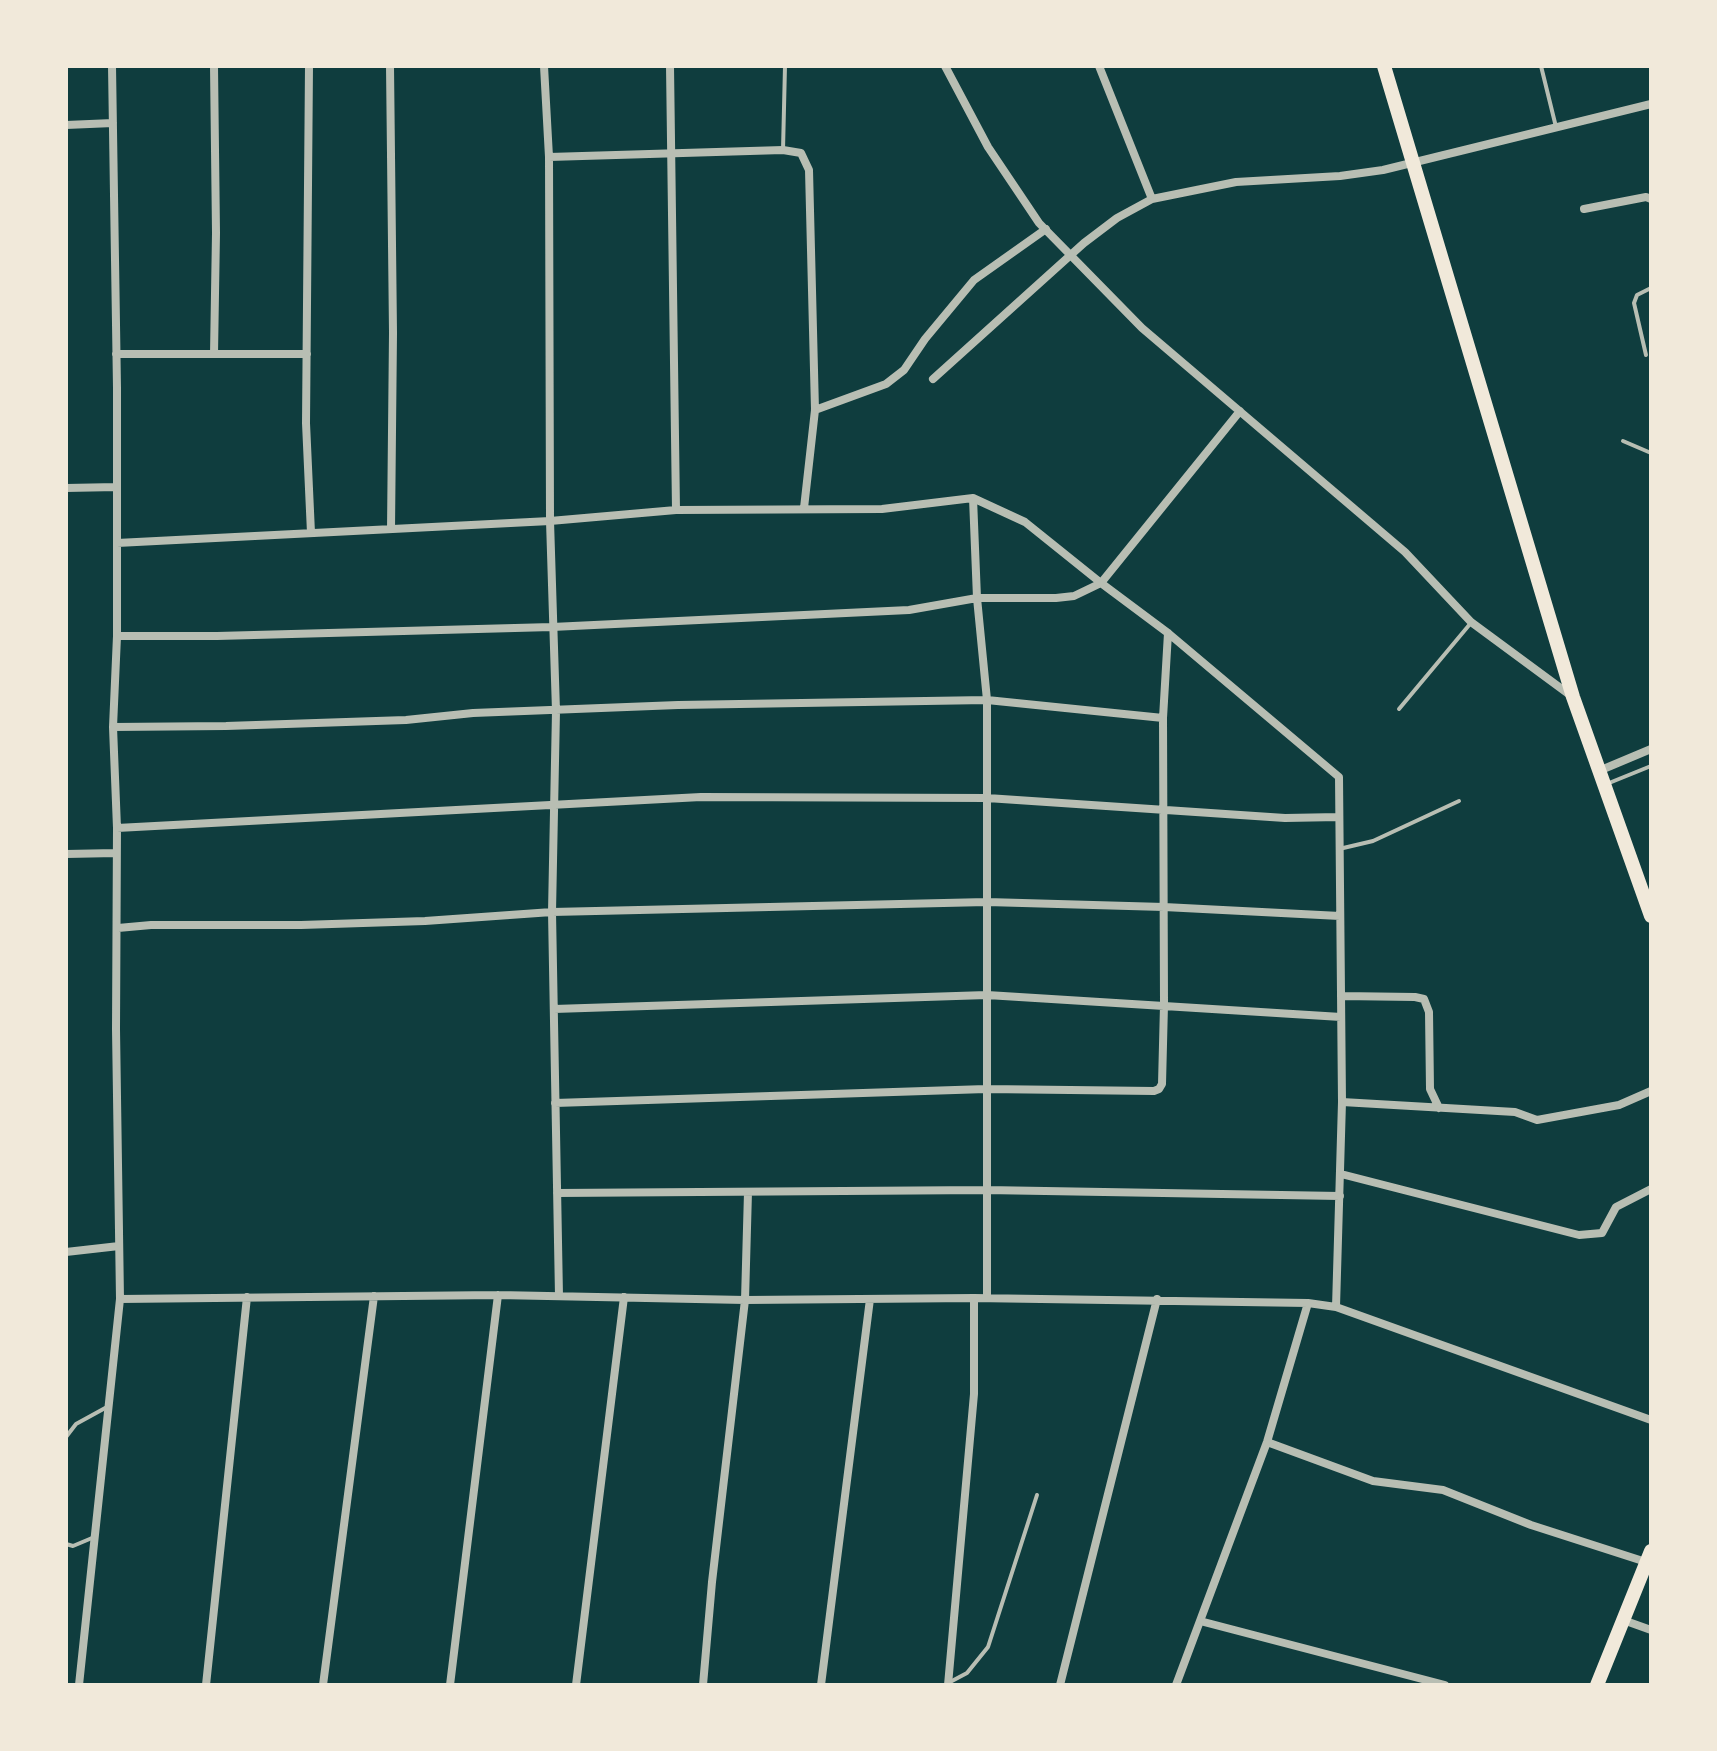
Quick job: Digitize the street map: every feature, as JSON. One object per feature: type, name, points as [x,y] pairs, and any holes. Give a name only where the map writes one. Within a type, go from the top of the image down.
[{"type":"main road","points":[[1384,66],[1573,697],[1651,916]]},
{"type":"main road","points":[[1597,1685],[1649,1556]]},
{"type":"street","points":[[79,1685],[120,1299],[117,828],[113,727],[117,636],[117,487],[112,66]]},
{"type":"street","points":[[214,66],[214,354]]},
{"type":"street","points":[[309,66],[306,423],[311,533]]},
{"type":"street","points":[[390,66],[393,333],[391,529]]},
{"type":"street","points":[[544,66],[549,157],[550,521],[556,711],[552,912],[559,1296]]},
{"type":"street","points":[[670,66],[676,510]]},
{"type":"street","points":[[945,66],[988,147],[1046,229],[1070,256],[1142,328],[1405,552],[1471,622],[1573,697]]},
{"type":"street","points":[[1099,66],[1152,199]]},
{"type":"street","points":[[933,379],[1070,256],[1117,218],[1152,199],[1236,182],[1340,176],[1383,170],[1651,104]]},
{"type":"street","points":[[66,125],[113,123]]},
{"type":"street","points":[[549,157],[783,150],[801,153],[809,170],[815,410],[804,508]]},
{"type":"street","points":[[1584,209],[1646,197],[1651,199]]},
{"type":"street","points":[[815,410],[886,384],[904,370],[925,339],[974,280],[1046,229]]},
{"type":"street","points":[[116,354],[307,354]]},
{"type":"street","points":[[117,636],[552,627],[909,610],[977,598],[1074,596],[1101,583],[1240,411]]},
{"type":"street","points":[[66,488],[117,487]]},
{"type":"street","points":[[117,543],[550,521],[676,510],[882,509],[973,498],[1025,522],[1168,633],[1339,777],[1342,1102],[1336,1307]]},
{"type":"street","points":[[973,498],[977,598],[987,700],[987,1298]]},
{"type":"street","points":[[555,1103],[986,1089],[1159,1089],[1162,1084],[1164,1005],[1163,718],[1168,633]]},
{"type":"street","points":[[113,727],[391,720],[473,713],[678,705],[987,700],[1163,718]]},
{"type":"street","points":[[1603,777],[1651,749]]},
{"type":"street","points":[[117,828],[701,797],[987,798],[1285,818],[1339,817]]},
{"type":"street","points":[[66,854],[116,853]]},
{"type":"street","points":[[118,928],[425,921],[552,912],[987,902],[1340,916]]},
{"type":"street","points":[[554,1009],[987,995],[1341,1017]]},
{"type":"street","points":[[1341,996],[1424,999],[1429,1012],[1430,1089],[1439,1108]]},
{"type":"street","points":[[1342,1102],[1515,1112],[1537,1120],[1619,1105],[1651,1091]]},
{"type":"street","points":[[1341,1174],[1579,1235],[1602,1233],[1616,1207],[1651,1189]]},
{"type":"street","points":[[557,1193],[986,1190],[1340,1196]]},
{"type":"street","points":[[703,1685],[745,1300],[748,1192]]},
{"type":"street","points":[[66,1252],[119,1246]]},
{"type":"street","points":[[120,1299],[498,1295],[745,1300],[987,1298],[1308,1303],[1336,1307],[1651,1420]]},
{"type":"street","points":[[450,1685],[498,1295]]},
{"type":"street","points":[[323,1685],[374,1296]]},
{"type":"street","points":[[206,1685],[247,1297]]},
{"type":"street","points":[[576,1685],[624,1297]]},
{"type":"street","points":[[948,1684],[974,1394],[974,1298]]},
{"type":"street","points":[[821,1685],[870,1299]]},
{"type":"street","points":[[1060,1685],[1157,1299]]},
{"type":"street","points":[[1176,1685],[1267,1442],[1308,1303]]},
{"type":"street","points":[[1267,1442],[1373,1481],[1443,1490],[1531,1525],[1649,1556]]},
{"type":"street","points":[[1623,1620],[1651,1630]]},
{"type":"street","points":[[1200,1621],[1445,1685]]},
{"type":"lane","points":[[783,150],[785,66]]},
{"type":"lane","points":[[1541,66],[1556,127]]},
{"type":"lane","points":[[1646,355],[1634,303],[1637,295],[1651,288]]},
{"type":"lane","points":[[1623,441],[1651,453]]},
{"type":"lane","points":[[1399,709],[1471,622]]},
{"type":"lane","points":[[1603,777],[1651,766]]},
{"type":"lane","points":[[1339,849],[1373,841],[1459,801]]},
{"type":"lane","points":[[66,1437],[76,1424],[107,1407]]},
{"type":"lane","points":[[948,1684],[967,1673],[988,1647],[1037,1495]]},
{"type":"lane","points":[[66,1544],[73,1546],[95,1537]]}]
